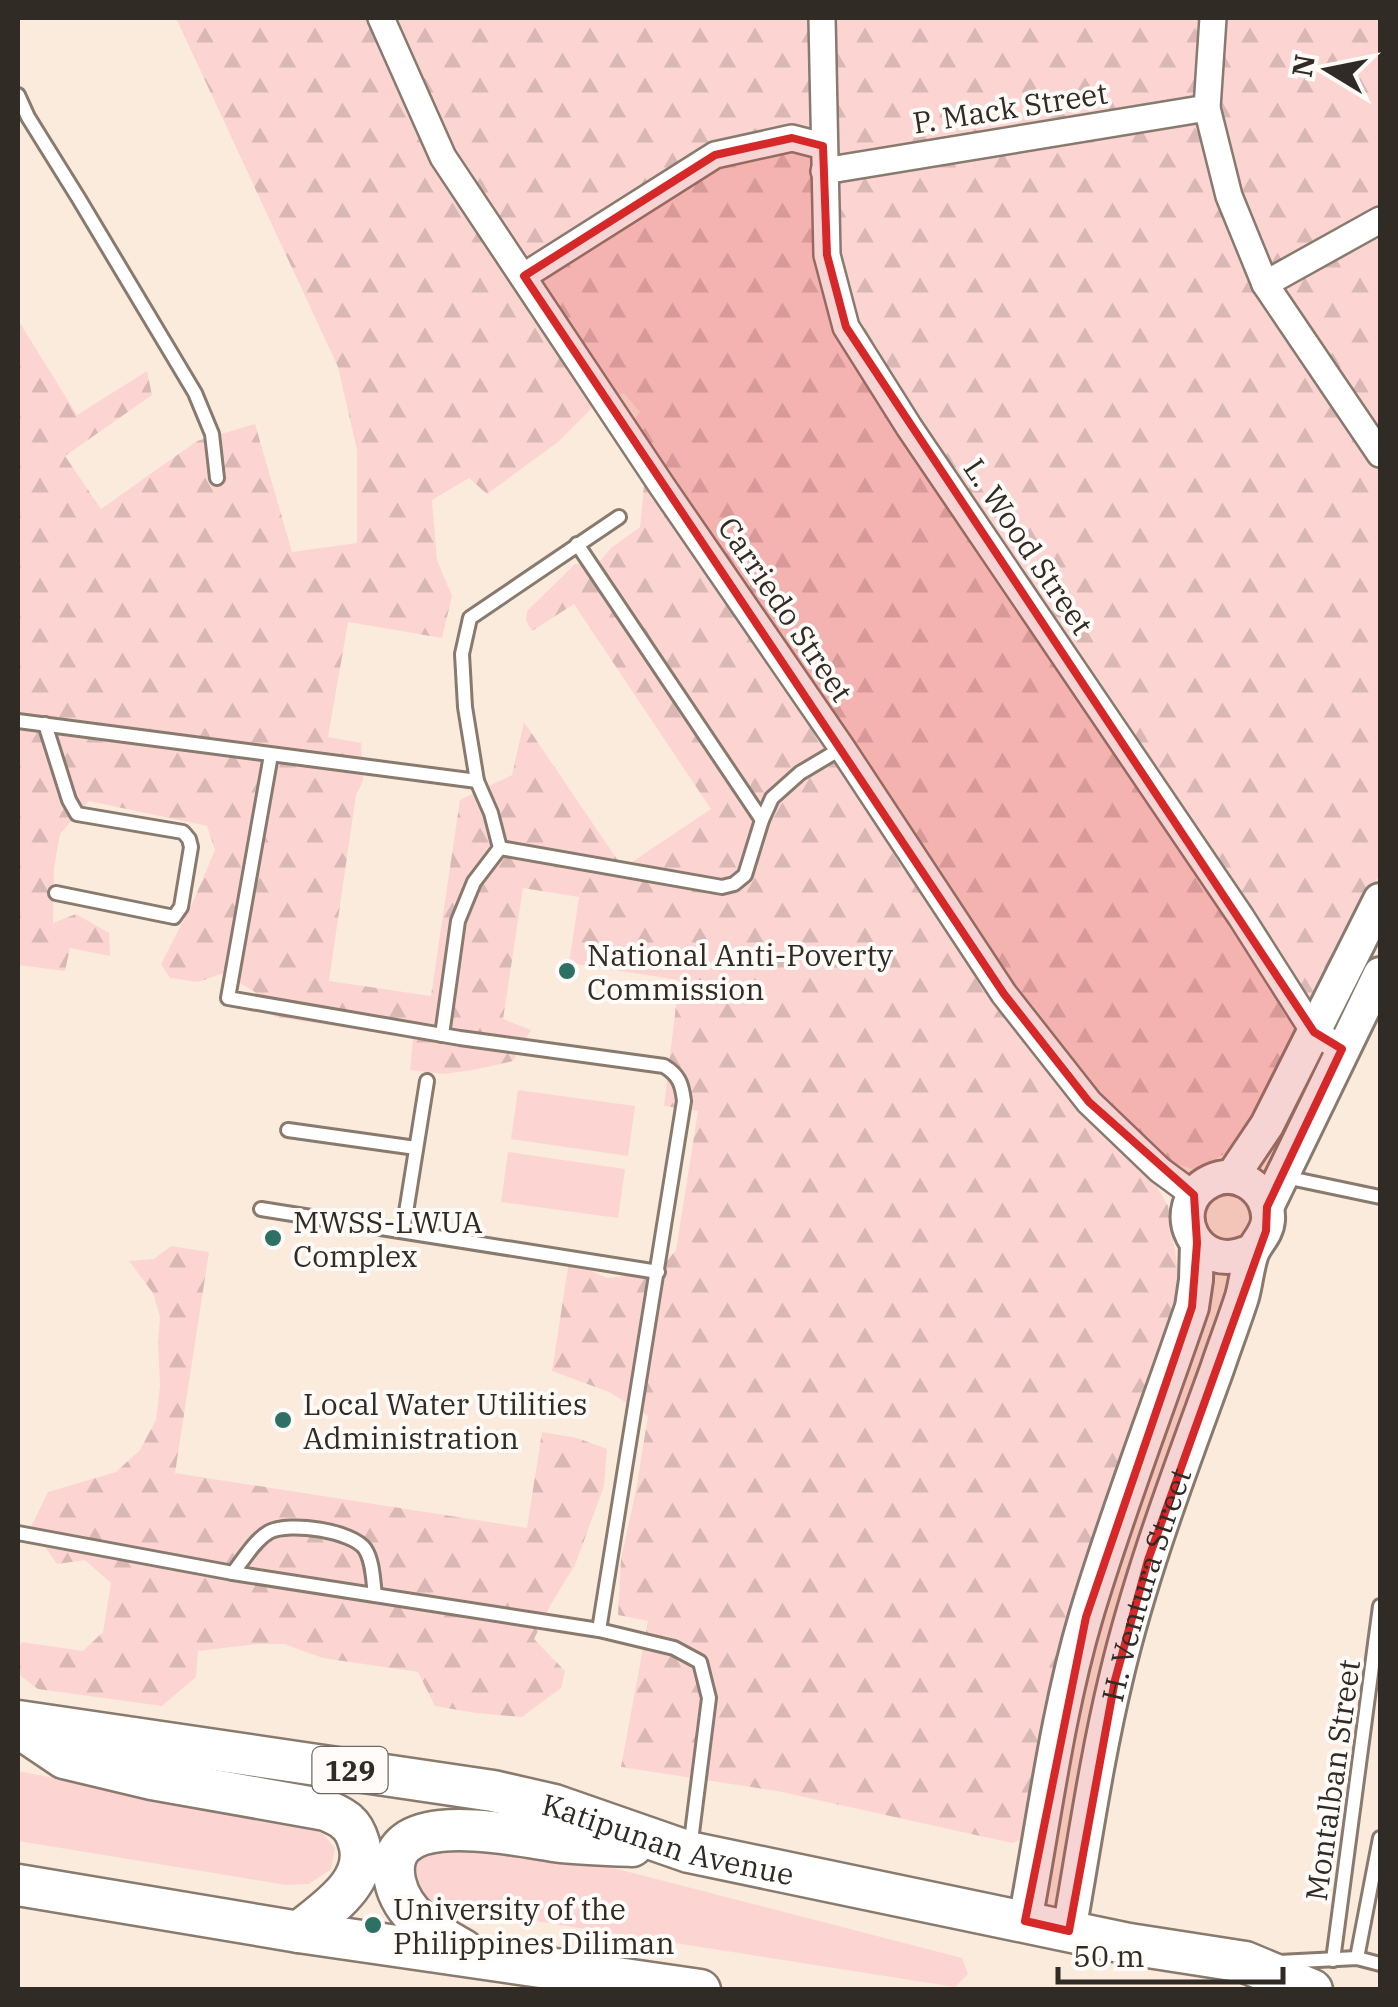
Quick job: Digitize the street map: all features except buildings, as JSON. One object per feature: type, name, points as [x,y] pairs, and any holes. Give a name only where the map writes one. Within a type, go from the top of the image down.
[{"type":"main road","name":"Katipunan Avenue","points":[[18,1724],[493,1791],[554,1805],[682,1850],[1129,1944],[1322,1975]]},
{"type":"main road","points":[[18,1724],[64,1758],[152,1779],[326,1810],[348,1822],[362,1853],[357,1876],[299,1932]]},
{"type":"main road","points":[[475,1957],[415,1918],[402,1902],[396,1887],[395,1860],[413,1838],[445,1829],[475,1830],[562,1842],[682,1850]]},
{"type":"main road","points":[[18,1885],[299,1932],[700,1990]]},
{"type":"street","name":"Carriedo Street","points":[[381,18],[443,157],[1004,994],[1088,1102],[1160,1170],[1194,1195]]},
{"type":"street","name":"L. Wood Street","points":[[822,18],[827,256],[846,327],[909,427],[1328,1041]]},
{"type":"street","points":[[1213,18],[1207,108],[1230,196],[1265,284],[1380,454]]},
{"type":"street","name":"P. Mack Street","points":[[524,276],[714,155],[792,138],[824,158],[1207,108]]},
{"type":"street","points":[[1265,284],[1380,220]]},
{"type":"street","points":[[1267,1208],[1262,1196],[1244,1180],[1232,1177],[1211,1181],[1194,1195],[1189,1207],[1190,1232],[1206,1252],[1230,1258],[1253,1250],[1266,1230],[1267,1208],[1282,1176],[1380,900]]},
{"type":"street","points":[[1232,1177],[1380,974]]},
{"type":"street","name":"H. Ventura Street","points":[[1025,1921],[1070,1678],[1096,1588],[1192,1307],[1197,1243]]},
{"type":"street","name":"H. Ventura Street","points":[[1069,1931],[1123,1651],[1148,1560],[1242,1297],[1253,1250]]},
{"type":"lane","points":[[18,95],[28,118],[195,393],[212,434],[217,478]]},
{"type":"lane","points":[[500,848],[477,781],[465,707],[462,654],[470,618],[619,517]]},
{"type":"lane","points":[[577,544],[762,820]]},
{"type":"lane","points":[[18,720],[477,781]]},
{"type":"lane","points":[[45,724],[77,814],[183,832],[191,847],[181,906],[174,917],[56,893]]},
{"type":"lane","points":[[500,848],[722,887],[734,884],[745,876],[772,798],[800,773],[842,748]]},
{"type":"lane","points":[[271,755],[228,998],[442,1035],[649,1063],[676,1073],[682,1086],[684,1101],[658,1272],[599,1630]]},
{"type":"lane","points":[[442,1035],[458,921],[474,882],[500,848]]},
{"type":"lane","points":[[403,1231],[427,1081]]},
{"type":"lane","points":[[288,1130],[416,1148]]},
{"type":"lane","points":[[1282,1176],[1380,1197]]},
{"type":"lane","points":[[261,1209],[658,1272]]},
{"type":"lane","points":[[233,1573],[268,1532],[285,1527],[320,1530],[357,1540],[368,1553],[375,1595]]},
{"type":"lane","points":[[18,1533],[233,1573],[599,1630],[674,1648],[700,1662],[709,1698],[703,1759],[682,1850]]},
{"type":"lane","name":"Montalban Street","points":[[1322,1975],[1380,1606]]},
{"type":"lane","points":[[1357,1958],[1374,1901],[1380,1838]]},
{"type":"lane","points":[[1322,1975],[1357,1958],[1380,1964]]},
{"type":"highlighted area","points":[[792,138],[823,146],[827,255],[846,327],[1314,1032],[1342,1049],[1267,1207],[1266,1231],[1148,1560],[1115,1680],[1069,1931],[1025,1921],[1086,1617],[1192,1307],[1197,1243],[1194,1195],[1089,1102],[1004,994],[524,276],[715,155]]},
{"type":"green space","points":[[176,18],[1380,18],[1380,873],[1266,1110],[1240,1145],[1196,1170],[1171,1162],[1153,1180],[1168,1206],[1180,1283],[1179,1313],[1033,1835],[1012,1843],[777,1791],[621,1767],[648,1621],[618,1615],[621,1559],[648,1416],[609,1392],[552,1371],[569,1261],[607,1278],[658,1272],[676,1250],[698,1111],[664,1106],[679,980],[569,963],[579,897],[523,888],[503,1019],[531,1030],[513,1061],[443,1074],[410,1070],[413,1038],[275,1017],[258,994],[224,973],[198,982],[170,978],[161,964],[215,850],[207,826],[89,801],[60,834],[54,868],[53,923],[76,914],[109,933],[110,956],[70,948],[65,971],[18,965],[18,320],[77,415],[147,371],[152,395],[65,456],[101,509],[197,441],[255,424],[292,552],[357,543],[357,450],[338,367]],"holes":[[[624,393],[640,412],[618,442],[645,475],[640,527],[601,560],[575,564],[527,611],[526,621],[532,631],[574,604],[711,809],[623,868],[524,722],[512,775],[460,800],[431,996],[329,981],[356,795],[363,781],[361,743],[328,737],[348,622],[442,638],[452,596],[437,560],[432,500],[469,478],[487,494],[558,442],[596,404]]]},
{"type":"green space","points":[[518,1090],[635,1106],[628,1156],[511,1139]]},
{"type":"green space","points":[[508,1152],[625,1169],[618,1218],[501,1202]]},
{"type":"green space","points":[[171,1246],[209,1252],[175,1473],[527,1528],[542,1432],[577,1438],[607,1449],[604,1486],[575,1565],[534,1639],[565,1671],[561,1688],[522,1717],[476,1713],[435,1706],[418,1672],[323,1658],[284,1644],[198,1651],[196,1677],[162,1706],[38,1689],[18,1674],[21,1642],[83,1651],[103,1632],[111,1583],[85,1560],[57,1564],[31,1527],[48,1492],[116,1472],[140,1450],[156,1420],[160,1317],[153,1293],[129,1261],[154,1259]]},
{"type":"green space","points":[[18,1771],[301,1825],[323,1834],[335,1848],[331,1869],[309,1884],[286,1885],[18,1841]]},
{"type":"green space","points":[[446,1847],[598,1864],[962,1958],[968,1974],[955,1987],[446,1907],[425,1899],[404,1869],[419,1852]]},
{"type":"place","name":"National Anti-Poverty Commission","points":[[567,971]]},
{"type":"place","name":"MWSS-LWUA Complex","points":[[273,1238]]},
{"type":"place","name":"Local Water Utilities Administration","points":[[283,1420]]},
{"type":"place","name":"University of the Philippines Diliman","points":[[373,1925]]}]
